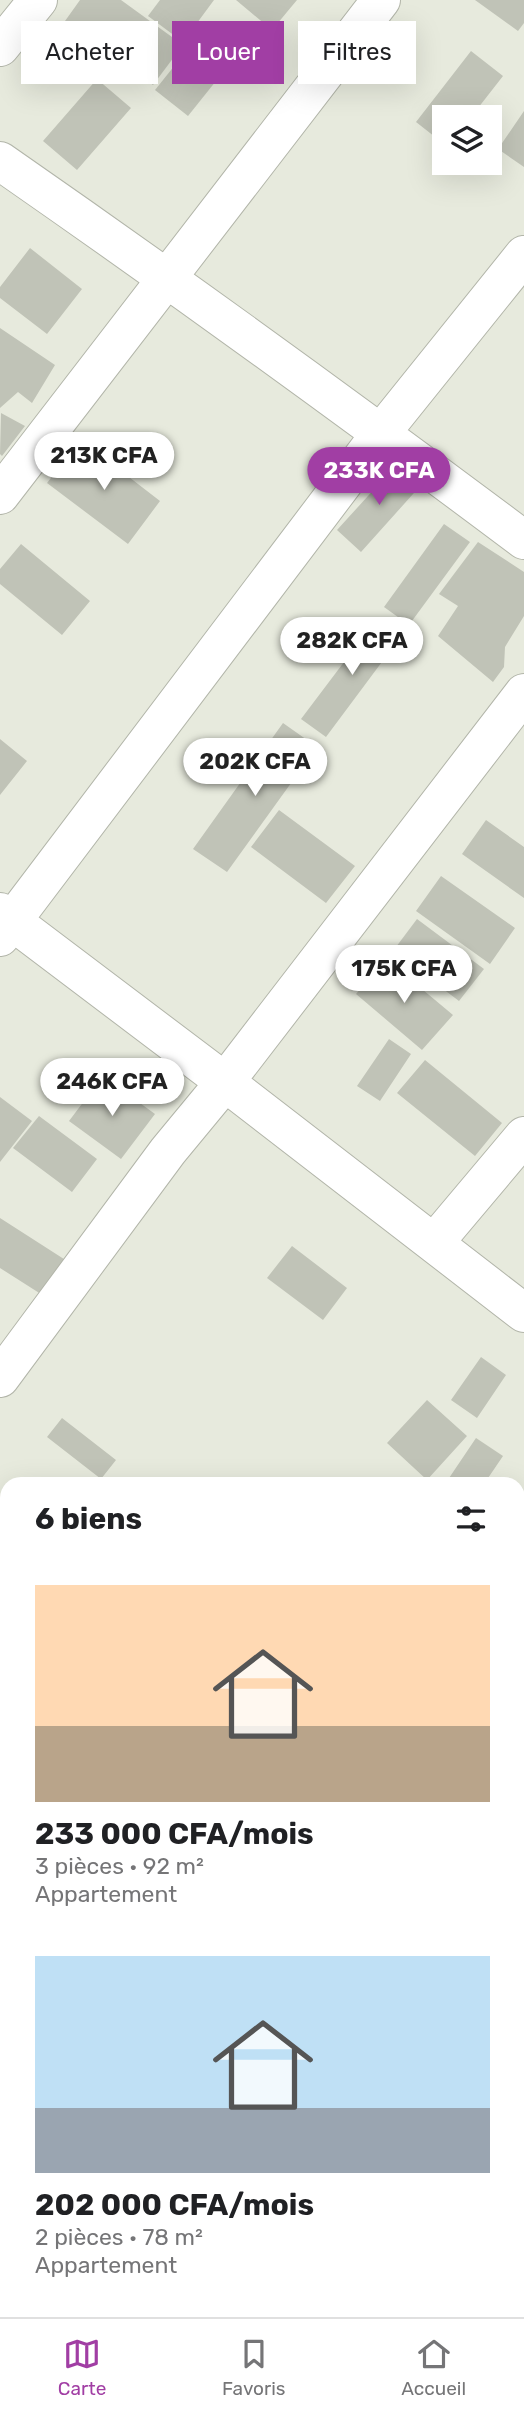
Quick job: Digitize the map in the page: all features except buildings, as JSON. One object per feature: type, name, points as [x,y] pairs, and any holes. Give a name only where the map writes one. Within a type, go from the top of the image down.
[{"type":"street","points":[[0,47],[38,0]]},
{"type":"street","points":[[0,495],[381,0]]},
{"type":"street","points":[[0,161],[168,278],[524,540]]},
{"type":"street","points":[[524,256],[381,433],[4,924],[226,1082],[524,1313]]},
{"type":"street","points":[[0,1378],[168,1151],[226,1082],[524,693]]},
{"type":"street","points":[[434,1243],[524,1136]]}]
